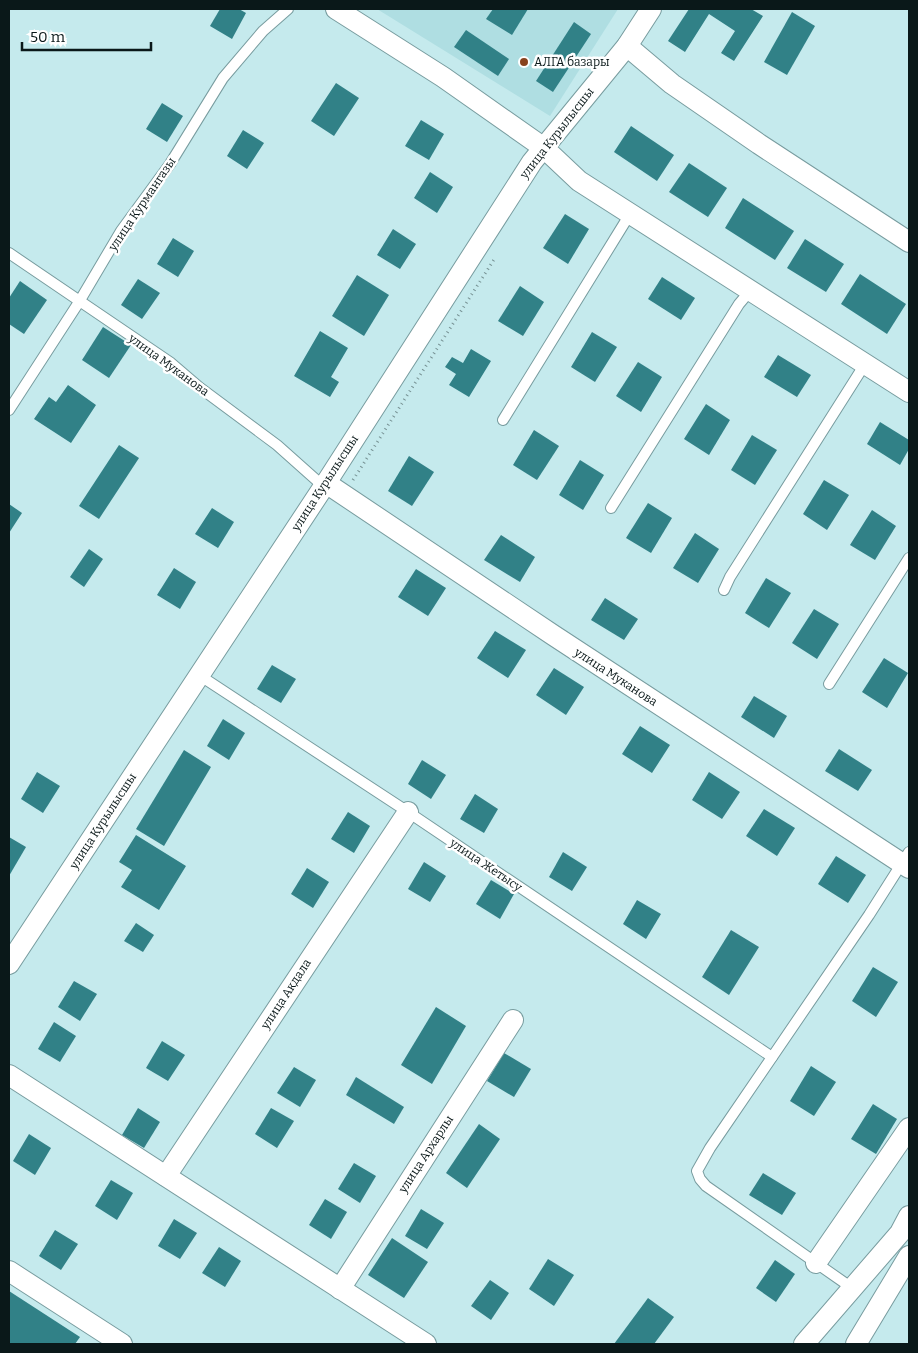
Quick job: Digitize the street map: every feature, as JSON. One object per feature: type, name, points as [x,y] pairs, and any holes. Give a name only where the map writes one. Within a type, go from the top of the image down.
[{"type":"street","points":[[336,9],[443,77],[544,148],[579,181],[909,392]]},
{"type":"street","name":"улица Курылысшы","points":[[9,964],[325,484],[521,179],[627,46],[651,9]]},
{"type":"street","points":[[627,46],[680,89],[759,144],[909,242]]},
{"type":"street","name":"улица Муканова","points":[[325,484],[568,646],[907,861]]},
{"type":"street","name":"улица Акдала","points":[[166,1176],[408,812]]},
{"type":"street","name":"улица Архарлы","points":[[340,1289],[512,1020]]},
{"type":"street","points":[[9,1075],[426,1344]]},
{"type":"street","points":[[816,1264],[909,1128]]},
{"type":"street","points":[[804,1344],[907,1226]]},
{"type":"street","points":[[856,1344],[909,1256]]},
{"type":"street","points":[[9,1271],[122,1344]]},
{"type":"lane","name":"улица Курмангазы","points":[[9,410],[79,302],[121,232],[170,164],[223,78],[263,31],[288,9]]},
{"type":"lane","points":[[503,420],[630,214]]},
{"type":"lane","name":"улица Муканова","points":[[9,253],[171,363],[199,387],[277,445],[325,484]]},
{"type":"lane","points":[[611,508],[739,304],[750,291]]},
{"type":"lane","points":[[724,590],[735,568],[865,364]]},
{"type":"lane","points":[[829,684],[909,558]]},
{"type":"lane","name":"улица Жетысу","points":[[199,675],[408,812],[772,1057]]},
{"type":"lane","points":[[852,1288],[706,1186],[700,1179],[697,1171],[710,1148],[907,861]]},
{"type":"path","points":[[344,495],[496,256]]},
{"type":"shaded area","name":"АЛГА базары","points":[[377,9],[618,9],[550,116]]},
{"type":"building","points":[[220,9],[239,9],[246,13],[232,39],[210,26]]},
{"type":"building","points":[[493,9],[528,9],[512,35],[486,19]]},
{"type":"building","points":[[689,9],[751,9],[763,16],[734,61],[721,53],[735,31],[709,14],[685,52],[668,41]]},
{"type":"building","points":[[792,12],[815,26],[787,75],[764,62]]},
{"type":"building","points":[[574,22],[591,34],[553,92],[536,81]]},
{"type":"building","points":[[466,30],[509,59],[498,76],[454,47]]},
{"type":"building","points":[[336,83],[359,98],[334,136],[311,121]]},
{"type":"building","points":[[162,103],[183,116],[167,142],[146,129]]},
{"type":"building","points":[[421,120],[444,134],[429,160],[405,146]]},
{"type":"building","points":[[631,126],[674,155],[657,181],[614,152]]},
{"type":"building","points":[[243,130],[264,143],[247,169],[227,156]]},
{"type":"building","points":[[689,163],[727,188],[708,217],[669,192]]},
{"type":"building","points":[[430,172],[453,187],[437,213],[414,198]]},
{"type":"building","points":[[743,198],[794,231],[775,260],[725,228]]},
{"type":"building","points":[[565,214],[589,229],[568,264],[543,248]]},
{"type":"building","points":[[393,229],[416,244],[400,269],[377,255]]},
{"type":"building","points":[[173,238],[194,251],[178,277],[157,264]]},
{"type":"building","points":[[805,239],[844,264],[826,292],[787,268]]},
{"type":"building","points":[[860,274],[906,304],[887,334],[841,304]]},
{"type":"building","points":[[357,275],[389,295],[364,336],[332,316]]},
{"type":"building","points":[[662,277],[695,298],[681,320],[648,299]]},
{"type":"building","points":[[138,279],[160,293],[142,319],[121,305]]},
{"type":"building","points":[[20,281],[47,300],[24,334],[9,324],[9,298]]},
{"type":"building","points":[[520,286],[544,302],[523,336],[498,321]]},
{"type":"building","points":[[103,327],[131,345],[109,378],[82,360]]},
{"type":"building","points":[[320,331],[348,348],[331,377],[339,382],[330,397],[294,376]]},
{"type":"building","points":[[592,332],[617,347],[595,382],[571,367]]},
{"type":"building","points":[[471,349],[491,361],[469,397],[449,385],[456,374],[445,367],[452,357],[463,363]]},
{"type":"building","points":[[778,355],[811,375],[797,397],[764,377]]},
{"type":"building","points":[[638,362],[662,377],[641,412],[616,396]]},
{"type":"building","points":[[68,385],[96,405],[71,443],[34,419],[49,397],[56,402]]},
{"type":"building","points":[[706,404],[730,420],[709,455],[684,439]]},
{"type":"building","points":[[880,422],[909,440],[909,449],[900,465],[867,444]]},
{"type":"building","points":[[534,430],[559,446],[537,480],[513,465]]},
{"type":"building","points":[[752,435],[777,450],[755,485],[731,470]]},
{"type":"building","points":[[119,445],[139,458],[99,519],[79,506]]},
{"type":"building","points":[[409,456],[434,472],[412,506],[388,491]]},
{"type":"building","points":[[580,460],[604,475],[583,510],[559,495]]},
{"type":"building","points":[[824,480],[849,495],[827,530],[803,514]]},
{"type":"building","points":[[648,503],[672,518],[651,553],[626,538]]},
{"type":"building","points":[[9,504],[22,513],[9,533]]},
{"type":"building","points":[[212,508],[234,522],[218,548],[195,534]]},
{"type":"building","points":[[872,510],[896,526],[875,560],[850,545]]},
{"type":"building","points":[[695,533],[719,549],[698,583],[673,568]]},
{"type":"building","points":[[501,535],[535,557],[520,582],[484,560]]},
{"type":"building","points":[[89,549],[103,559],[84,587],[70,577]]},
{"type":"building","points":[[174,568],[196,582],[180,609],[157,595]]},
{"type":"building","points":[[416,569],[446,588],[428,616],[398,597]]},
{"type":"building","points":[[766,578],[791,593],[769,628],[745,613]]},
{"type":"building","points":[[605,598],[638,619],[624,640],[591,620]]},
{"type":"building","points":[[814,609],[839,624],[817,659],[792,643]]},
{"type":"building","points":[[495,631],[526,650],[508,678],[477,658]]},
{"type":"building","points":[[884,658],[908,673],[887,708],[862,692]]},
{"type":"building","points":[[272,665],[296,679],[281,703],[257,689]]},
{"type":"building","points":[[554,668],[584,687],[566,715],[536,695]]},
{"type":"building","points":[[754,696],[787,716],[774,738],[741,717]]},
{"type":"building","points":[[223,719],[245,733],[229,760],[207,746]]},
{"type":"building","points":[[640,726],[670,745],[652,773],[622,754]]},
{"type":"building","points":[[839,749],[872,770],[858,791],[825,771]]},
{"type":"building","points":[[184,750],[211,767],[164,846],[136,829]]},
{"type":"building","points":[[422,760],[446,775],[431,799],[408,784]]},
{"type":"building","points":[[37,772],[60,786],[43,813],[21,799]]},
{"type":"building","points":[[709,772],[740,792],[722,819],[692,800]]},
{"type":"building","points":[[475,794],[498,809],[484,833],[460,819]]},
{"type":"building","points":[[764,809],[795,828],[777,856],[746,836]]},
{"type":"building","points":[[348,812],[370,826],[354,853],[331,839]]},
{"type":"building","points":[[136,835],[186,866],[159,910],[121,887],[132,870],[119,862]]},
{"type":"building","points":[[9,837],[26,847],[9,876]]},
{"type":"building","points":[[563,852],[587,867],[572,891],[549,877]]},
{"type":"building","points":[[836,856],[866,875],[848,903],[818,884]]},
{"type":"building","points":[[424,862],[446,876],[430,902],[408,889]]},
{"type":"building","points":[[307,868],[329,882],[313,908],[291,894]]},
{"type":"building","points":[[491,880],[514,894],[500,919],[476,904]]},
{"type":"building","points":[[637,900],[661,914],[646,939],[623,924]]},
{"type":"building","points":[[136,923],[154,935],[143,952],[124,941]]},
{"type":"building","points":[[731,930],[759,947],[729,995],[702,977]]},
{"type":"building","points":[[873,967],[898,982],[876,1017],[852,1001]]},
{"type":"building","points":[[74,981],[97,994],[80,1021],[58,1007]]},
{"type":"building","points":[[436,1007],[466,1026],[432,1084],[401,1065]]},
{"type":"building","points":[[54,1022],[76,1036],[60,1062],[38,1049]]},
{"type":"building","points":[[162,1041],[185,1055],[168,1081],[146,1068]]},
{"type":"building","points":[[504,1053],[531,1069],[514,1097],[487,1081]]},
{"type":"building","points":[[811,1066],[836,1082],[814,1116],[790,1101]]},
{"type":"building","points":[[294,1067],[316,1080],[300,1107],[277,1093]]},
{"type":"building","points":[[356,1077],[404,1107],[394,1124],[346,1095]]},
{"type":"building","points":[[873,1104],[897,1119],[876,1154],[851,1139]]},
{"type":"building","points":[[138,1108],[160,1122],[144,1148],[122,1135]]},
{"type":"building","points":[[271,1108],[294,1121],[277,1148],[255,1134]]},
{"type":"building","points":[[479,1124],[500,1139],[467,1188],[446,1173]]},
{"type":"building","points":[[29,1134],[51,1148],[35,1175],[13,1161]]},
{"type":"building","points":[[354,1163],[376,1176],[360,1203],[338,1189]]},
{"type":"building","points":[[763,1173],[796,1193],[782,1215],[749,1195]]},
{"type":"building","points":[[111,1180],[133,1193],[117,1220],[95,1206]]},
{"type":"building","points":[[325,1199],[347,1212],[331,1239],[309,1225]]},
{"type":"building","points":[[421,1209],[444,1223],[427,1249],[405,1236]]},
{"type":"building","points":[[174,1219],[197,1233],[180,1259],[158,1246]]},
{"type":"building","points":[[55,1230],[78,1244],[61,1270],[39,1256]]},
{"type":"building","points":[[392,1238],[428,1262],[404,1298],[368,1275]]},
{"type":"building","points":[[219,1247],[241,1261],[225,1287],[202,1273]]},
{"type":"building","points":[[548,1259],[574,1275],[554,1306],[529,1289]]},
{"type":"building","points":[[775,1260],[795,1274],[776,1302],[756,1288]]},
{"type":"building","points":[[490,1280],[509,1293],[491,1320],[471,1306]]},
{"type":"building","points":[[9,1291],[80,1337],[75,1344],[9,1344]]},
{"type":"building","points":[[648,1298],[674,1317],[654,1344],[614,1344]]},
{"type":"place","name":"АЛГА базары","points":[[524,62]]}]
